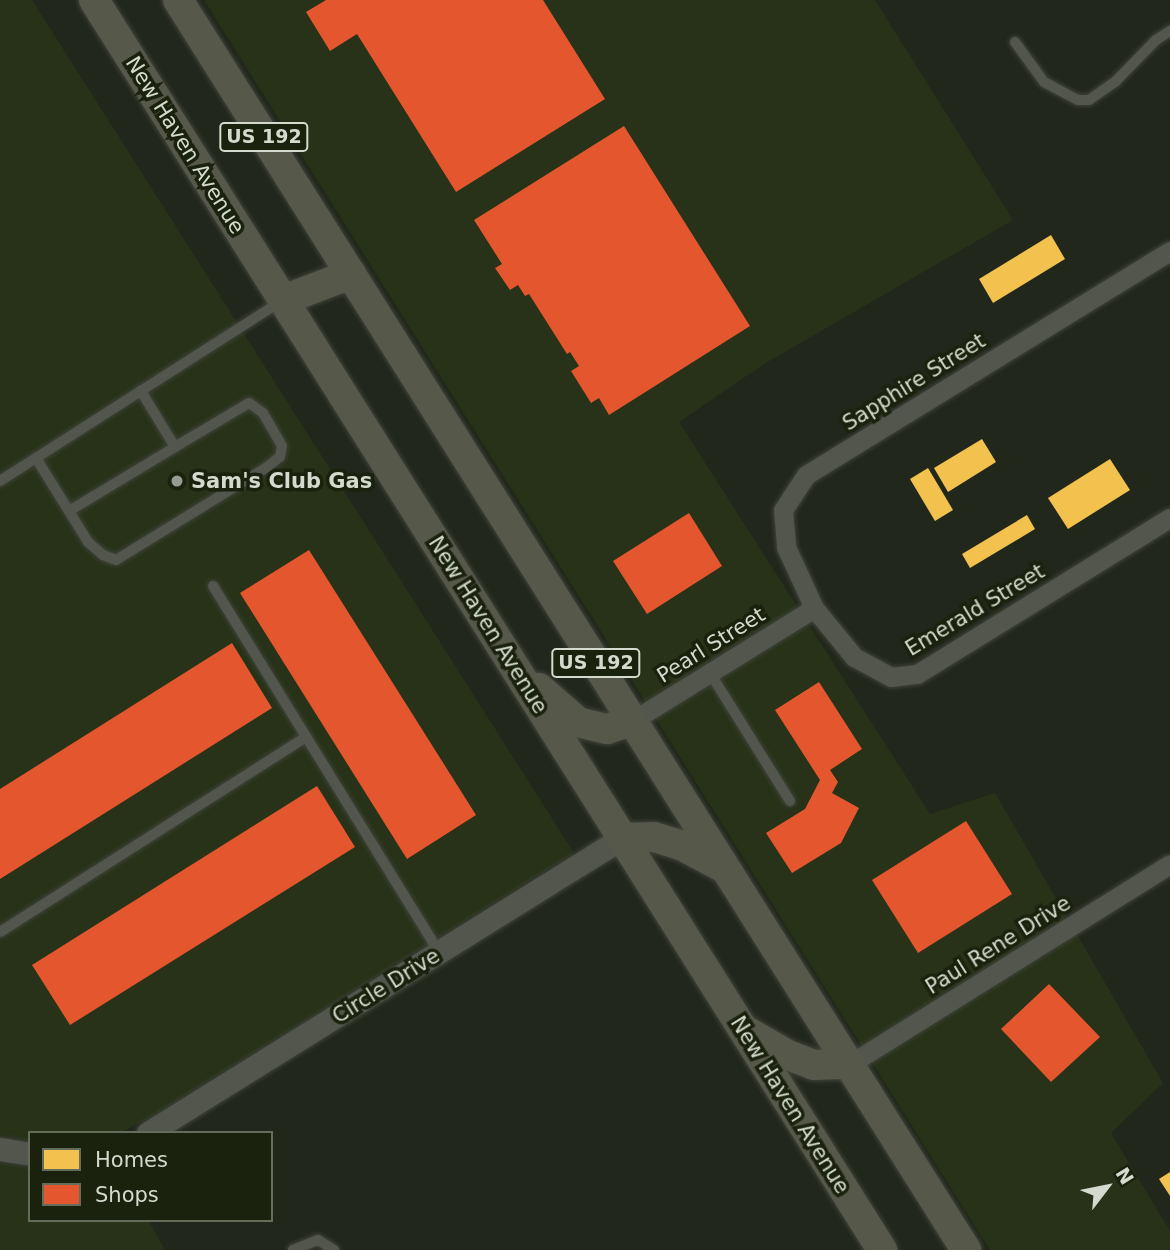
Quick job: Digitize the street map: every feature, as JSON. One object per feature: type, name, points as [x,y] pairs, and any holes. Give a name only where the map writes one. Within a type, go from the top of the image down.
[{"type":"main road","name":"New Haven Avenue","points":[[94,0],[882,1250]]},
{"type":"main road","name":"US 192","points":[[177,0],[966,1250]]},
{"type":"main road","points":[[283,300],[351,274]]},
{"type":"main road","points":[[515,667],[578,722],[607,729],[632,721]]},
{"type":"main road","points":[[622,838],[654,836],[681,845],[727,870]]},
{"type":"main road","points":[[742,1028],[788,1055],[814,1065],[849,1064]]},
{"type":"street","name":"Sapphire Street","points":[[814,608],[786,547],[783,510],[806,475],[1170,251]]},
{"type":"street","name":"Emerald Street","points":[[814,608],[854,657],[891,677],[917,674],[1170,518]]},
{"type":"street","name":"Pearl Street","points":[[632,721],[814,608]]},
{"type":"street","name":"Circle Drive","points":[[151,1131],[622,838]]},
{"type":"street","name":"Paul Rene Drive","points":[[849,1064],[1170,864]]},
{"type":"street","points":[[0,1149],[28,1154]]},
{"type":"lane","points":[[1015,42],[1044,82],[1078,100],[1089,100],[1115,82],[1156,40],[1170,31]]},
{"type":"lane","points":[[0,481],[283,300]]},
{"type":"lane","points":[[141,391],[175,447]]},
{"type":"lane","points":[[36,458],[69,511],[96,550],[109,558],[120,559],[267,467],[280,457],[282,446],[263,413],[249,403],[69,511]]},
{"type":"lane","points":[[213,586],[440,952]]},
{"type":"lane","points":[[709,673],[790,801]]},
{"type":"lane","points":[[0,932],[306,737]]},
{"type":"lane","points":[[293,1250],[318,1240],[334,1250]]},
{"type":"shaded area","points":[[0,0],[32,0],[574,853],[155,1115],[124,1131],[28,1131],[28,1141],[0,1134]]},
{"type":"shaded area","points":[[204,0],[875,0],[1013,220],[764,364],[679,422],[930,814],[995,793],[1163,1083],[1111,1133],[1170,1231],[1170,1250],[990,1250]]},
{"type":"shaded area","points":[[0,1163],[28,1168],[28,1222],[149,1222],[165,1250],[0,1250]]},
{"type":"building: Homes","points":[[1051,235],[1065,259],[993,303],[979,279]]},
{"type":"building: Homes","points":[[982,439],[996,462],[948,492],[934,468]]},
{"type":"building: Homes","points":[[1110,459],[1130,490],[1068,529],[1048,498]]},
{"type":"building: Homes","points":[[928,468],[953,510],[935,521],[910,479]]},
{"type":"building: Homes","points":[[1027,515],[1035,529],[970,568],[962,554]]},
{"type":"building: Homes","points":[[1170,1172],[1170,1196],[1159,1179]]},
{"type":"building: Shops","points":[[326,0],[543,0],[605,99],[456,192],[357,34],[330,51],[306,12]]},
{"type":"building: Shops","points":[[624,126],[750,326],[609,415],[599,398],[591,403],[571,371],[579,366],[570,352],[567,354],[529,294],[525,296],[518,285],[510,290],[495,268],[502,264],[474,220]]},
{"type":"building: Shops","points":[[689,513],[722,566],[647,614],[613,561]]},
{"type":"building: Shops","points":[[309,550],[476,815],[407,859],[240,593]]},
{"type":"building: Shops","points":[[232,643],[272,708],[0,879],[0,789]]},
{"type":"building: Shops","points":[[819,682],[862,749],[830,770],[838,782],[832,793],[859,808],[841,843],[792,873],[766,833],[805,809],[820,780],[775,710]]},
{"type":"building: Shops","points":[[317,786],[355,847],[70,1025],[32,965]]},
{"type":"building: Shops","points":[[966,821],[1012,894],[918,953],[872,880]]},
{"type":"building: Shops","points":[[1049,984],[1100,1037],[1051,1082],[1001,1029]]},
{"type":"place","name":"Sam's Club Gas","points":[[177,481]]}]
